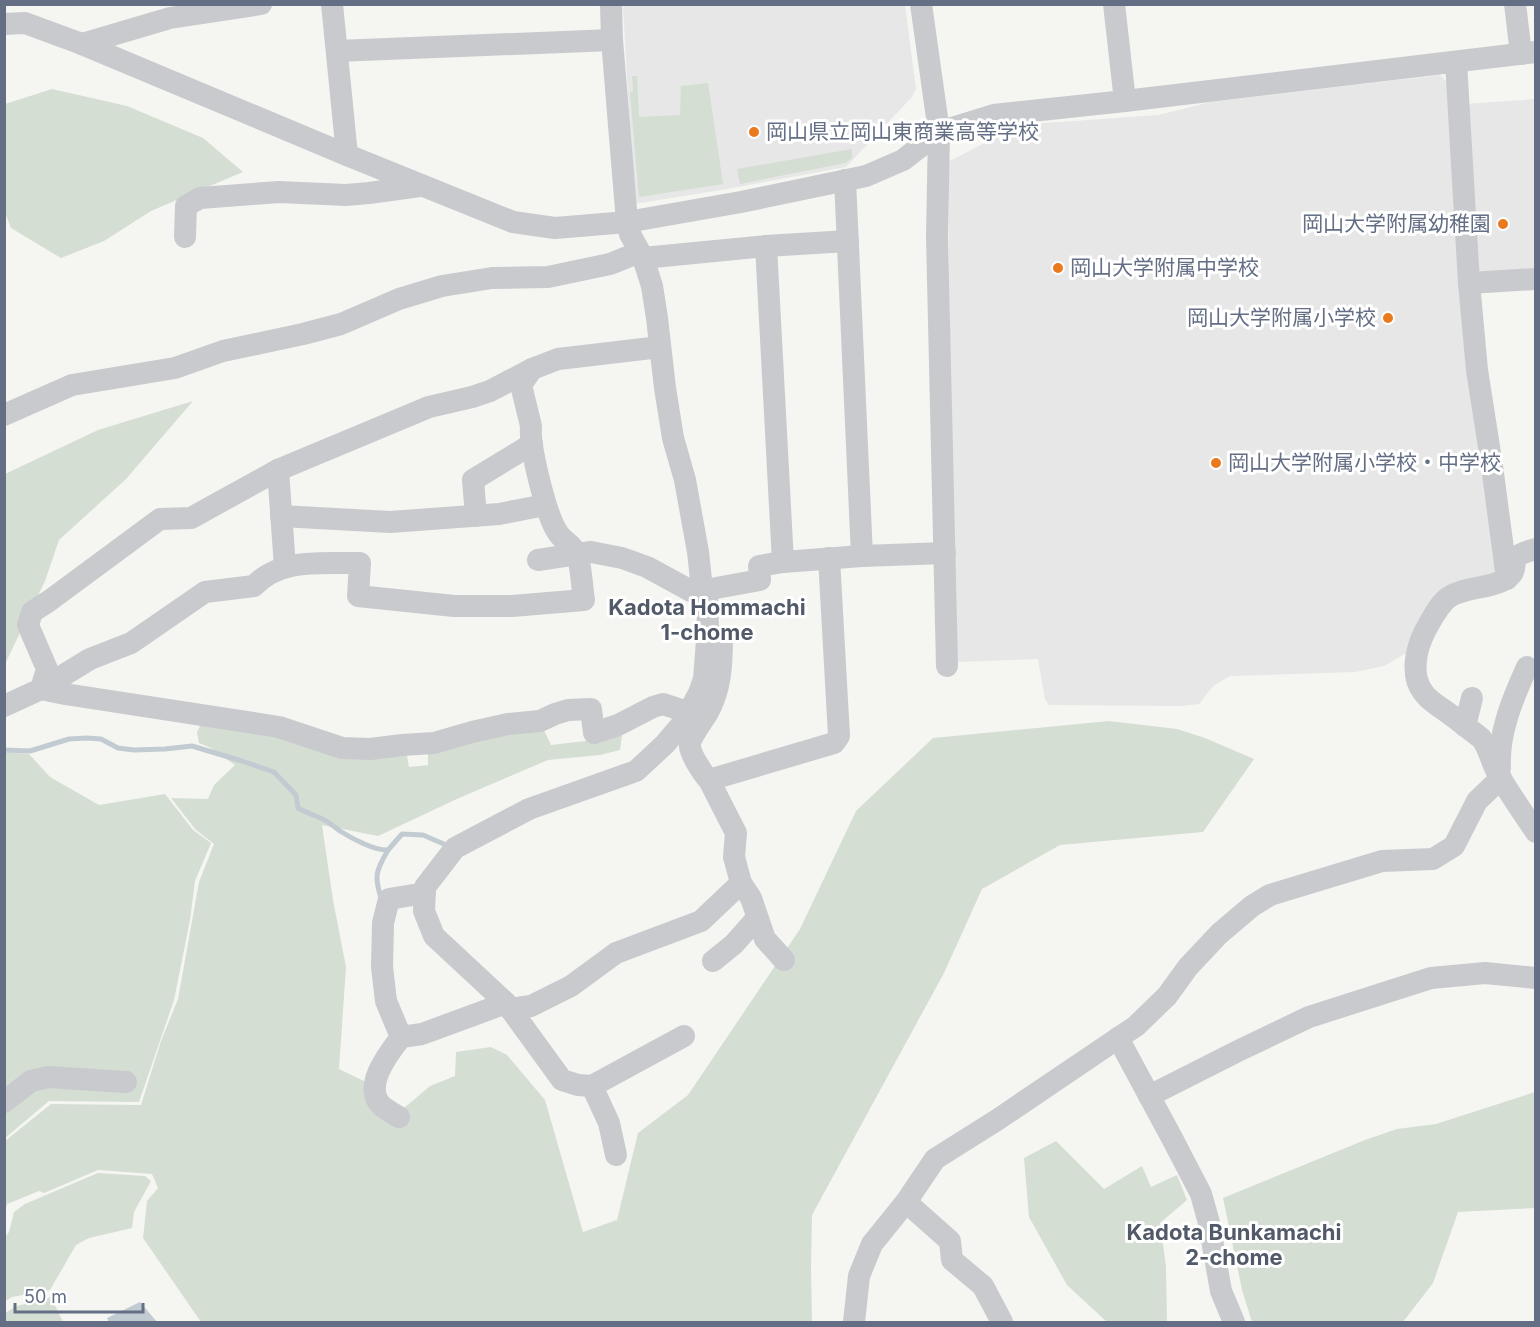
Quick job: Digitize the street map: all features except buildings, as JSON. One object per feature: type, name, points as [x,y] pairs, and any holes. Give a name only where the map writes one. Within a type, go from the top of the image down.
[{"type":"street","points":[[82,44],[170,18],[261,4]]},
{"type":"street","points":[[332,4],[347,155]]},
{"type":"street","points":[[401,1037],[386,1001],[382,967],[383,923],[389,899],[420,894],[455,848],[529,809],[636,771],[665,744],[683,723],[683,710],[704,679],[708,627],[707,597],[703,590],[705,560],[698,552],[685,480],[664,388],[652,286],[642,255],[630,234],[627,222],[611,4]]},
{"type":"street","points":[[921,4],[939,132],[937,236],[947,666]]},
{"type":"street","points":[[1114,4],[1125,101]]},
{"type":"street","points":[[18,17],[513,222],[555,228],[627,222],[741,202],[867,176],[903,160],[939,132],[994,115],[1528,53],[1515,4]]},
{"type":"street","points":[[337,51],[612,40]]},
{"type":"street","points":[[1456,62],[1469,283],[1477,370],[1507,579]]},
{"type":"street","points":[[845,180],[862,556]]},
{"type":"street","points":[[185,237],[186,206],[200,198],[279,192],[346,195],[421,185]]},
{"type":"street","points":[[5,414],[72,385],[175,368],[223,351],[341,324],[442,285],[492,278],[548,277],[642,255],[848,240]]},
{"type":"street","points":[[766,246],[783,562]]},
{"type":"street","points":[[1469,283],[1536,279]]},
{"type":"street","points":[[41,689],[47,669],[28,625],[32,612],[160,519],[191,518],[278,470],[429,407],[490,391],[532,369],[558,359],[660,346]]},
{"type":"street","points":[[4,706],[41,689],[90,659],[131,643],[205,592],[254,586],[261,578],[294,564],[360,563],[358,596],[454,606],[512,606],[584,600],[577,553],[558,534],[545,505],[521,384],[532,369]]},
{"type":"street","points":[[476,516],[473,480],[532,444]]},
{"type":"street","points":[[278,470],[285,567]]},
{"type":"street","points":[[281,516],[390,522],[499,514],[545,505]]},
{"type":"street","points":[[1536,549],[1517,557],[1514,572],[1507,579],[1490,586],[1463,591],[1446,599],[1437,609],[1418,649],[1417,675],[1423,693],[1485,743],[1501,778],[1536,832]]},
{"type":"street","points":[[538,560],[591,552],[622,558],[647,567],[690,591],[760,580],[759,566],[783,562],[945,553]]},
{"type":"street","points":[[709,780],[834,743],[839,736],[829,558]]},
{"type":"street","points":[[703,590],[721,594],[721,673],[710,709],[691,741],[690,749],[736,833],[734,857],[741,883],[751,898],[765,939],[784,960]]},
{"type":"street","points":[[1501,778],[1499,754],[1501,738],[1515,694],[1527,667]]},
{"type":"street","points":[[41,689],[279,727],[342,748],[434,743],[508,724],[540,721],[568,710],[591,709],[594,733],[618,725],[663,704],[683,710]]},
{"type":"street","points":[[1465,726],[1472,698]]},
{"type":"street","points":[[854,1323],[860,1276],[872,1244],[906,1202],[935,1159],[1136,1026],[1167,996],[1188,967],[1220,934],[1252,906],[1270,895],[1382,861],[1433,859],[1454,846],[1477,801],[1501,778]]},
{"type":"street","points":[[399,1117],[382,1106],[375,1095],[375,1080],[385,1058],[401,1037],[422,1034],[508,1006],[531,1006],[571,986],[616,953],[701,921],[741,883]]},
{"type":"street","points":[[420,894],[424,912],[434,936],[508,1006],[562,1080],[592,1086],[684,1036]]},
{"type":"street","points":[[713,961],[734,944],[757,918]]},
{"type":"street","points":[[1149,1096],[1309,1017],[1431,978],[1485,974],[1536,978]]},
{"type":"street","points":[[1118,1038],[1201,1194],[1209,1223],[1221,1292],[1234,1323]]},
{"type":"street","points":[[4,1102],[31,1082],[48,1077],[126,1082]]},
{"type":"street","points":[[592,1086],[609,1123],[616,1155]]},
{"type":"street","points":[[906,1202],[950,1241],[952,1260],[983,1286],[1002,1323]]},
{"type":"shaded area","name":"岡山県立岡山東商業高等学校","points":[[623,5],[905,5],[916,89],[912,97],[846,167],[634,204]]},
{"type":"shaded area","name":"岡山大学附属小学校・中学校","points":[[1440,75],[1447,82],[1497,568],[1493,578],[1444,591],[1410,651],[1384,666],[1355,672],[1230,676],[1213,686],[1199,704],[1180,706],[1049,705],[1045,699],[1038,659],[959,662],[953,656],[948,162],[1019,125],[1158,115],[1211,102]]},
{"type":"shaded area","points":[[632,76],[637,76],[639,117],[680,115],[681,86],[708,83],[723,184],[639,197],[630,93],[633,91]]},
{"type":"shaded area","points":[[52,89],[127,106],[203,138],[243,172],[151,211],[104,241],[61,258],[11,228],[5,212],[5,104]]},
{"type":"shaded area","name":"岡山大学附属幼稚園","points":[[1535,99],[1535,275],[1479,277],[1465,104]]},
{"type":"shaded area","points":[[852,149],[852,158],[845,163],[740,184],[737,169]]},
{"type":"shaded area","points":[[193,401],[126,479],[59,540],[45,581],[5,664],[5,474],[98,430]]},
{"type":"shaded area","points":[[1109,721],[1177,729],[1254,759],[1203,832],[1060,845],[982,889],[944,973],[812,1215],[812,1322],[201,1322],[143,1238],[147,1201],[158,1188],[152,1174],[98,1170],[44,1193],[39,1191],[7,1204],[5,1212],[5,1141],[51,1104],[141,1105],[161,1041],[178,999],[199,882],[214,844],[195,829],[171,798],[208,799],[214,785],[235,765],[211,748],[199,743],[197,732],[201,724],[406,750],[409,767],[428,765],[428,748],[542,726],[551,745],[622,735],[620,750],[600,755],[548,760],[378,836],[322,825],[346,967],[339,1069],[368,1083],[404,1108],[430,1086],[455,1076],[456,1052],[491,1047],[507,1055],[545,1100],[583,1232],[617,1220],[638,1133],[688,1095],[800,929],[856,811],[933,738]]},
{"type":"shaded area","points":[[5,752],[29,754],[50,777],[99,805],[165,794],[193,830],[211,843],[195,881],[190,920],[174,1000],[139,1102],[49,1101],[5,1138]]},
{"type":"shaded area","points":[[1535,1092],[1535,1208],[1458,1212],[1433,1283],[1403,1322],[1252,1322],[1242,1290],[1223,1198],[1397,1129],[1436,1124]]},
{"type":"shaded area","points":[[1056,1141],[1104,1189],[1142,1166],[1151,1187],[1177,1175],[1187,1200],[1160,1223],[1166,1266],[1167,1322],[1107,1322],[1067,1285],[1029,1217],[1024,1158]]},
{"type":"shaded area","points":[[98,1173],[145,1176],[151,1181],[134,1212],[132,1228],[89,1238],[76,1245],[50,1290],[12,1297],[5,1301],[5,1237],[9,1232],[14,1212],[25,1204]]},
{"type":"shaded area","points":[[51,1297],[63,1322],[5,1322],[5,1313],[17,1306]]},
{"type":"shaded area","points":[[140,1302],[157,1322],[109,1322],[107,1318]]},
{"type":"waterway","points":[[4,750],[30,751],[69,739],[87,738],[101,739],[118,748],[134,750],[192,746],[274,772],[296,795],[298,808],[325,820],[345,834],[370,846],[388,850],[402,834],[423,835],[448,845]]},
{"type":"waterway","points":[[382,901],[377,875],[388,850]]},
{"type":"place","name":"岡山県立岡山東商業高等学校","points":[[754,132]]},
{"type":"place","name":"岡山大学附属幼稚園","points":[[1503,224]]},
{"type":"place","name":"岡山大学附属中学校","points":[[1058,268]]},
{"type":"place","name":"岡山大学附属小学校","points":[[1388,318]]},
{"type":"place","name":"岡山大学附属小学校・中学校","points":[[1216,463]]},
{"type":"district","name":"Kadota Hommachi 1-chome","points":[[707,620]]},
{"type":"district","name":"Kadota Bunkamachi 2-chome","points":[[1234,1244]]}]
